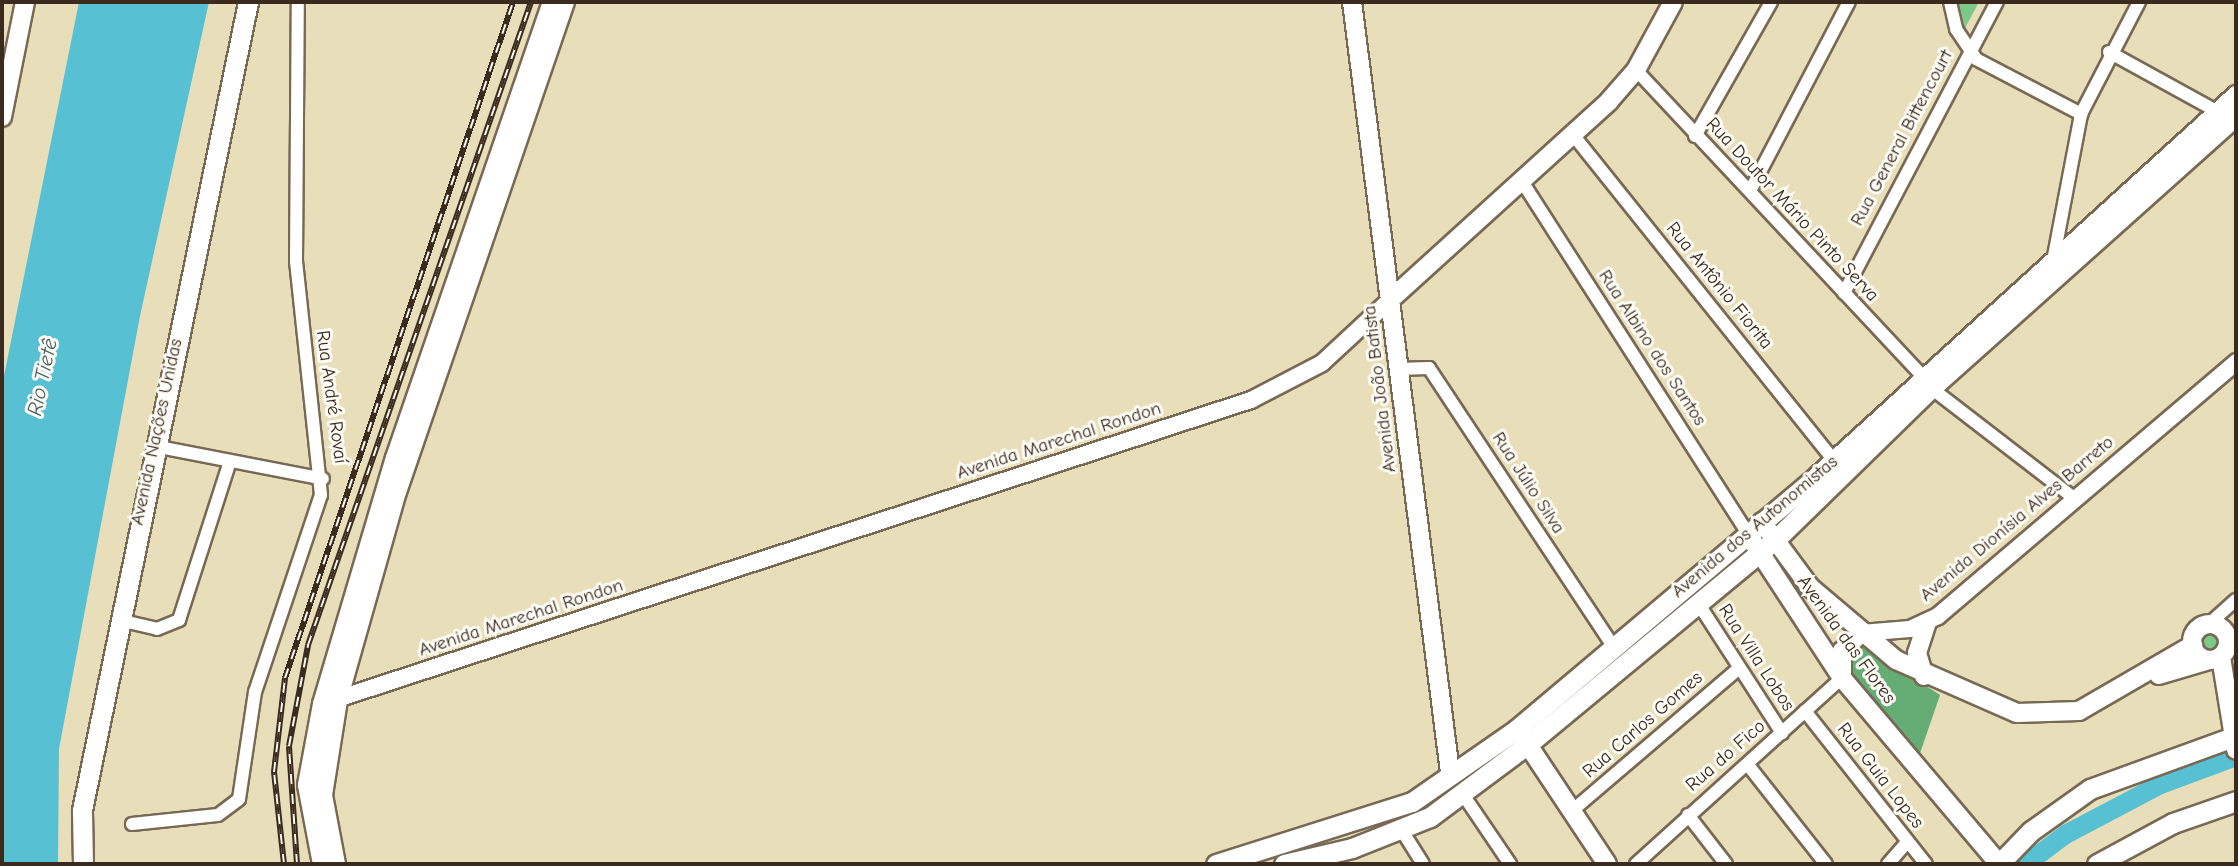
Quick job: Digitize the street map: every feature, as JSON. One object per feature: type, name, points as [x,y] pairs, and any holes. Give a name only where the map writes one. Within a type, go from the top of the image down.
[{"type":"main road","points":[[2,117],[8,57],[25,2]]},
{"type":"main road","name":"Avenida Nações Unidas","points":[[83,864],[82,810],[154,446],[248,2]]},
{"type":"main road","points":[[322,864],[307,785],[395,458],[552,2]]},
{"type":"main road","points":[[335,864],[323,781],[330,702],[397,492],[565,2]]},
{"type":"main road","name":"Avenida João Batista","points":[[1352,2],[1450,772]]},
{"type":"main road","name":"Avenida Marechal Rondon","points":[[1391,299],[1574,136],[1636,70],[1673,2]]},
{"type":"main road","name":"Avenida dos Autonomistas","points":[[1284,864],[1333,859],[1430,817],[1462,793],[1614,647],[1927,382],[2227,113],[2236,95]]},
{"type":"main road","name":"Avenida dos Autonomistas","points":[[1216,864],[1412,803],[1450,772],[1523,737],[1698,603],[1767,546],[2054,256],[2227,113]]},
{"type":"main road","points":[[1755,528],[1767,546],[1861,633]]},
{"type":"main road","name":"Avenida das Flores","points":[[1767,546],[1774,576],[1842,678],[1942,800],[1999,864]]},
{"type":"main road","points":[[1774,576],[1924,676],[2001,708],[2038,716],[2079,711],[2132,685],[2223,650]]},
{"type":"main road","points":[[1924,676],[1917,653],[1927,623]]},
{"type":"main road","points":[[1999,864],[2031,831],[2090,789],[2236,743],[2222,628],[2209,624],[2196,631],[2193,645]]},
{"type":"main road","points":[[1842,678],[1842,650],[1861,633]]},
{"type":"main road","points":[[2132,685],[2193,645],[2223,650]]},
{"type":"main road","points":[[1523,737],[1607,864]]},
{"type":"main road","points":[[1430,817],[1450,772]]},
{"type":"main road","points":[[2097,864],[2173,823],[2236,801]]},
{"type":"street","name":"Rua André Rovaí","points":[[132,824],[218,815],[239,799],[255,692],[323,479],[296,261],[298,2]]},
{"type":"street","points":[[1695,136],[1771,2]]},
{"type":"street","points":[[1750,191],[1849,2]]},
{"type":"street","points":[[1950,2],[1970,51],[1987,68],[2081,114]]},
{"type":"street","name":"Rua General Bittencourt","points":[[1844,293],[1997,2]]},
{"type":"street","points":[[2054,256],[2081,114],[2109,51],[2139,2]]},
{"type":"street","points":[[2109,51],[2227,113]]},
{"type":"street","name":"Rua Doutor Mário Pinto Serva","points":[[1636,70],[1927,382],[2075,499]]},
{"type":"street","name":"Rua Antônio Fiorita","points":[[1574,136],[1834,461]]},
{"type":"street","name":"Rua Albino dos Santos","points":[[1523,183],[1755,528]]},
{"type":"street","name":"Avenida Marechal Rondon","points":[[330,702],[1251,400],[1322,363],[1391,299]]},
{"type":"street","name":"Avenida Dionísia Alves Barreto","points":[[1861,633],[1927,623],[2236,362]]},
{"type":"street","name":"Rua Júlio Silva","points":[[1398,369],[1429,368],[1614,647]]},
{"type":"street","points":[[154,446],[323,479]]},
{"type":"street","points":[[120,620],[157,629],[179,620],[230,461]]},
{"type":"street","points":[[2209,624],[2236,600]]},
{"type":"street","name":"Rua Villa Lobos","points":[[1698,603],[1782,733]]},
{"type":"street","name":"Rua Carlos Gomes","points":[[1573,810],[1739,668]]},
{"type":"street","name":"Rua do Fico","points":[[1636,864],[1842,678]]},
{"type":"street","name":"Rua Guia Lopes","points":[[1805,711],[1926,864]]},
{"type":"street","points":[[1748,765],[1826,864]]},
{"type":"street","points":[[1462,793],[1510,864]]},
{"type":"street","points":[[1688,816],[1726,864]]},
{"type":"street","points":[[1401,829],[1423,864]]},
{"type":"street","points":[[1888,864],[1908,841]]},
{"type":"green space","points":[[1952,2],[1979,2],[1964,30],[1954,12]]},
{"type":"green space","points":[[2211,633],[2219,636],[2222,644],[2219,652],[2211,655],[2203,652],[2200,644],[2203,636]]},
{"type":"green space","points":[[1865,646],[1940,695],[1918,759],[1846,674],[1849,657]]},
{"type":"water","name":"Rio Tietê","points":[[79,2],[209,2],[140,316],[59,749],[58,864],[2,864],[2,386]]},
{"type":"waterway","points":[[2025,864],[2065,834],[2160,784],[2236,756]]},
{"type":"railway","points":[[284,864],[274,772],[285,678],[513,2]]},
{"type":"railway","points":[[297,864],[289,746],[308,645],[531,2]]}]
